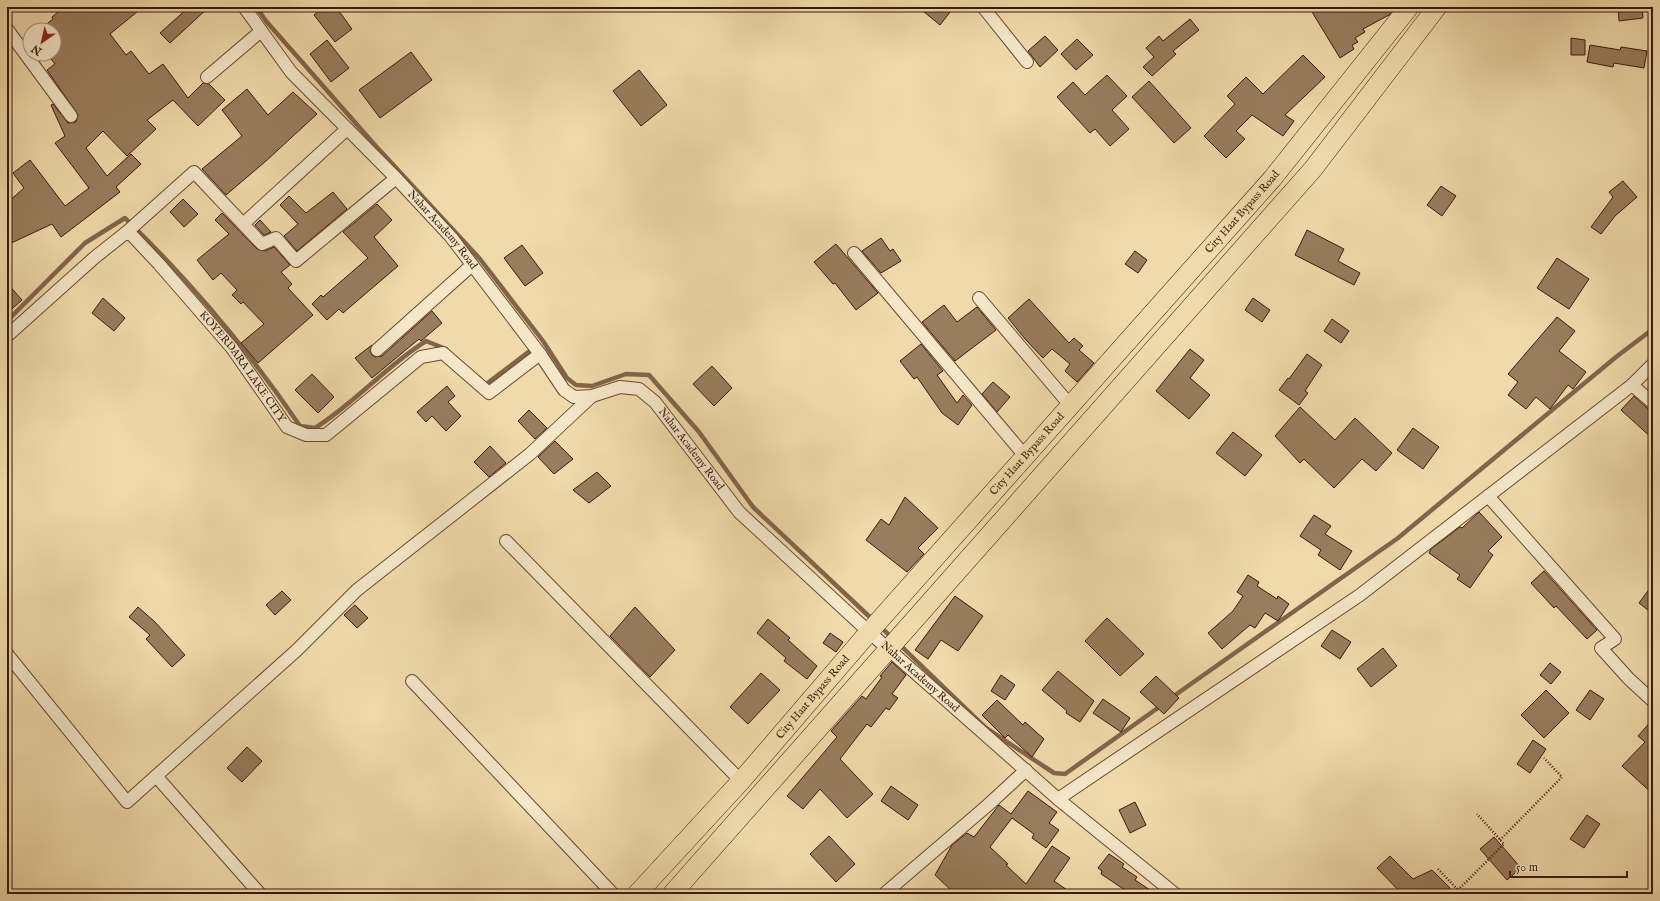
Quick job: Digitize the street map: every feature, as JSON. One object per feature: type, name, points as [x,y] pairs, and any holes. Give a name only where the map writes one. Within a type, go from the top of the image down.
[{"type":"main road","name":"City Haat Bypass Road","points":[[637,894],[741,781],[869,632],[1272,179],[1409,7]]},
{"type":"main road","name":"City Haat Bypass Road","points":[[672,894],[1313,169],[1437,7]]},
{"type":"street","name":"Nahar Academy Road","points":[[244,7],[291,72],[396,178],[450,237],[540,354],[564,390],[574,397],[592,396],[620,387],[639,389],[658,400],[739,512],[869,632],[1058,798],[1176,894]]},
{"type":"street","points":[[983,7],[1027,62]]},
{"type":"street","points":[[7,29],[71,116]]},
{"type":"street","points":[[207,78],[262,31]]},
{"type":"street","points":[[243,224],[347,129]]},
{"type":"street","points":[[7,336],[194,172],[262,244],[276,238],[296,261],[396,178]]},
{"type":"street","name":"KOYERDARA LAKE CITY","points":[[128,231],[159,264],[232,348],[287,427],[306,436],[326,435],[421,357],[443,353],[489,393],[540,354]]},
{"type":"street","points":[[854,253],[1025,456]]},
{"type":"street","points":[[377,350],[472,265]]},
{"type":"street","points":[[979,298],[1070,405]]},
{"type":"street","points":[[1058,798],[1360,595],[1632,385],[1653,364]]},
{"type":"street","points":[[1632,385],[1653,402]]},
{"type":"street","points":[[7,654],[127,802],[297,650],[357,590],[530,454],[592,396]]},
{"type":"street","points":[[1488,496],[1615,639],[1600,648],[1629,679],[1653,701]]},
{"type":"street","points":[[506,541],[741,781]]},
{"type":"street","points":[[412,681],[613,894]]},
{"type":"street","points":[[884,894],[988,805],[1026,770]]},
{"type":"street","points":[[156,776],[260,894]]},
{"type":"path","points":[[1500,840],[1562,777],[1544,758]]},
{"type":"path","points":[[1458,890],[1504,844],[1477,814]]},
{"type":"path","points":[[1438,869],[1462,894]]},
{"type":"building","points":[[64,7],[143,7],[110,34],[126,55],[131,51],[149,74],[163,64],[188,98],[203,83],[209,84],[225,100],[198,126],[173,100],[147,120],[156,129],[127,156],[103,131],[86,148],[107,176],[131,154],[141,164],[116,187],[120,192],[61,237],[52,224],[7,245],[7,203],[24,188],[13,173],[30,160],[65,206],[89,188],[55,143],[65,136],[51,105],[53,104],[68,123],[76,122],[78,115],[47,70],[55,64],[53,62],[62,62],[62,22],[49,22],[53,19],[52,17]]},
{"type":"building","points":[[189,7],[209,7],[170,43],[160,33]]},
{"type":"building","points":[[324,7],[336,7],[352,29],[335,42],[314,15]]},
{"type":"building","points":[[918,7],[954,7],[940,25]]},
{"type":"building","points":[[1309,7],[1395,7],[1389,15],[1363,29],[1365,32],[1355,38],[1358,42],[1352,45],[1354,49],[1340,58]]},
{"type":"building","points":[[1618,7],[1642,7],[1643,18],[1619,21]]},
{"type":"building","points":[[1190,19],[1199,30],[1173,51],[1176,54],[1152,76],[1143,67],[1154,57],[1146,48],[1159,36],[1163,41]]},
{"type":"building","points":[[1045,36],[1058,50],[1040,67],[1028,51]]},
{"type":"building","points":[[1571,38],[1585,40],[1585,55],[1571,55]]},
{"type":"building","points":[[1077,39],[1093,55],[1076,70],[1061,54]]},
{"type":"building","points":[[327,40],[349,68],[331,82],[310,54]]},
{"type":"building","points":[[1590,45],[1620,50],[1621,47],[1647,51],[1644,68],[1614,63],[1613,67],[1587,62]]},
{"type":"building","points":[[411,52],[432,80],[380,118],[359,90]]},
{"type":"building","points":[[1303,55],[1325,77],[1285,115],[1294,121],[1283,136],[1252,115],[1236,131],[1245,139],[1226,158],[1204,136],[1235,104],[1227,96],[1246,77],[1263,94]]},
{"type":"building","points":[[639,70],[667,105],[641,126],[613,91]]},
{"type":"building","points":[[1107,75],[1127,96],[1112,110],[1129,129],[1110,146],[1095,129],[1090,133],[1057,97],[1073,82],[1085,95]]},
{"type":"building","points":[[1149,81],[1191,128],[1174,143],[1132,97]]},
{"type":"building","points":[[247,89],[268,115],[293,92],[317,114],[226,195],[202,169],[242,136],[222,110]]},
{"type":"building","points":[[1623,181],[1637,197],[1615,216],[1601,234],[1591,227],[1613,197],[1609,192]]},
{"type":"building","points":[[1441,186],[1456,196],[1442,216],[1427,205]]},
{"type":"building","points":[[333,192],[347,209],[297,251],[284,236],[298,224],[280,205],[289,196],[306,213]]},
{"type":"building","points":[[183,199],[198,214],[184,227],[170,212]]},
{"type":"building","points":[[377,204],[392,220],[374,237],[398,266],[343,313],[339,309],[327,320],[312,304],[321,295],[323,297],[368,258],[343,232]]},
{"type":"building","points":[[222,213],[257,249],[265,251],[274,247],[290,265],[281,272],[292,284],[288,288],[313,315],[258,363],[241,343],[264,324],[243,302],[241,304],[232,295],[237,290],[221,273],[213,280],[197,260],[229,234],[215,220]]},
{"type":"building","points":[[260,220],[271,232],[264,235],[255,225]]},
{"type":"building","points":[[1307,230],[1344,249],[1338,261],[1360,273],[1354,285],[1295,255]]},
{"type":"building","points":[[881,238],[890,251],[893,249],[901,261],[881,273],[862,251]]},
{"type":"building","points":[[836,244],[878,293],[856,310],[835,283],[833,284],[814,262]]},
{"type":"building","points":[[522,245],[543,273],[525,286],[504,258]]},
{"type":"building","points":[[1135,251],[1147,260],[1138,273],[1125,264]]},
{"type":"building","points":[[1557,258],[1589,279],[1569,309],[1537,288]]},
{"type":"building","points":[[7,283],[22,300],[7,313]]},
{"type":"building","points":[[103,298],[125,318],[114,331],[92,313]]},
{"type":"building","points":[[1253,298],[1270,310],[1262,322],[1245,310]]},
{"type":"building","points":[[1029,299],[1069,343],[1074,338],[1083,346],[1079,350],[1094,363],[1077,382],[1065,371],[1070,364],[1052,349],[1043,358],[1008,318]]},
{"type":"building","points":[[944,305],[957,322],[977,307],[996,330],[955,361],[922,322]]},
{"type":"building","points":[[432,311],[442,323],[421,341],[419,339],[372,378],[355,358],[372,345],[370,351],[372,355],[375,357],[382,356]]},
{"type":"building","points":[[1557,317],[1575,331],[1559,351],[1586,372],[1573,389],[1568,385],[1550,409],[1536,397],[1526,409],[1508,395],[1518,382],[1508,374]]},
{"type":"building","points":[[1332,319],[1349,331],[1341,343],[1324,331]]},
{"type":"building","points":[[921,344],[943,371],[937,375],[957,403],[963,395],[972,405],[958,425],[942,413],[917,377],[914,379],[900,361]]},
{"type":"building","points":[[1190,349],[1204,360],[1190,378],[1210,395],[1189,419],[1156,391]]},
{"type":"building","points":[[1307,354],[1322,365],[1305,391],[1308,393],[1299,405],[1279,390]]},
{"type":"building","points":[[712,366],[732,388],[714,406],[693,384]]},
{"type":"building","points":[[312,374],[334,397],[318,413],[295,390]]},
{"type":"building","points":[[993,382],[1010,397],[997,412],[982,394]]},
{"type":"building","points":[[447,386],[455,396],[448,402],[461,416],[446,431],[432,416],[426,422],[417,412]]},
{"type":"building","points":[[1634,396],[1648,409],[1653,410],[1653,439],[1621,410]]},
{"type":"building","points":[[1300,407],[1335,440],[1355,418],[1392,453],[1376,471],[1362,459],[1334,488],[1304,459],[1300,463],[1275,436]]},
{"type":"building","points":[[529,410],[547,428],[535,439],[518,421]]},
{"type":"building","points":[[1413,428],[1439,447],[1423,469],[1397,450]]},
{"type":"building","points":[[1233,432],[1262,455],[1245,476],[1216,453]]},
{"type":"building","points":[[555,441],[573,459],[554,474],[538,457]]},
{"type":"building","points":[[490,446],[506,463],[489,477],[474,462]]},
{"type":"building","points":[[597,472],[611,486],[589,503],[573,490]]},
{"type":"building","points":[[905,497],[938,528],[918,548],[924,554],[907,572],[866,540],[881,519],[889,525]]},
{"type":"building","points":[[1479,512],[1502,537],[1488,551],[1493,555],[1470,588],[1457,579],[1460,575],[1429,553],[1431,549],[1460,527],[1462,528]]},
{"type":"building","points":[[1314,515],[1331,526],[1325,534],[1352,551],[1340,570],[1318,555],[1321,550],[1300,536]]},
{"type":"building","points":[[1544,571],[1597,630],[1587,639],[1556,606],[1554,608],[1531,583]]},
{"type":"building","points":[[1248,575],[1259,582],[1257,586],[1277,599],[1278,596],[1289,604],[1278,621],[1265,613],[1255,628],[1250,625],[1222,649],[1208,633],[1233,611],[1243,596],[1237,592]]},
{"type":"building","points":[[1653,584],[1653,614],[1639,603]]},
{"type":"building","points":[[282,591],[291,600],[275,615],[266,605]]},
{"type":"building","points":[[955,596],[983,616],[958,651],[941,640],[928,659],[915,650]]},
{"type":"building","points":[[355,605],[368,618],[357,628],[344,615]]},
{"type":"building","points":[[138,607],[155,622],[185,655],[172,667],[146,639],[150,635],[129,617]]},
{"type":"building","points":[[635,607],[675,650],[650,677],[610,636]]},
{"type":"building","points":[[1107,618],[1144,654],[1120,676],[1085,641]]},
{"type":"building","points":[[768,619],[790,638],[788,640],[817,666],[807,679],[784,661],[786,658],[757,633]]},
{"type":"building","points":[[1332,630],[1351,642],[1340,659],[1321,646]]},
{"type":"building","points":[[830,633],[843,642],[836,652],[823,643]]},
{"type":"building","points":[[1383,648],[1397,666],[1371,687],[1357,669]]},
{"type":"building","points":[[892,662],[906,675],[892,694],[898,698],[889,710],[886,708],[871,727],[867,724],[840,759],[873,794],[847,818],[820,789],[803,809],[787,796],[837,737],[831,731],[862,696],[866,699],[882,677],[880,676]]},
{"type":"building","points":[[1550,663],[1561,672],[1551,684],[1540,675]]},
{"type":"building","points":[[1058,671],[1094,701],[1080,722],[1066,713],[1067,711],[1042,690]]},
{"type":"building","points":[[761,673],[780,690],[748,724],[730,707]]},
{"type":"building","points":[[1001,675],[1015,685],[1005,700],[991,691]]},
{"type":"building","points":[[1156,676],[1179,698],[1164,714],[1140,692]]},
{"type":"building","points":[[1546,690],[1569,713],[1544,738],[1521,715]]},
{"type":"building","points":[[1590,690],[1604,699],[1590,720],[1576,710]]},
{"type":"building","points":[[1103,699],[1130,718],[1121,732],[1093,713]]},
{"type":"building","points":[[997,700],[1023,725],[1025,722],[1044,739],[1032,757],[1008,735],[1005,738],[982,715]]},
{"type":"building","points":[[1653,719],[1653,794],[1622,766],[1645,742],[1638,736]]},
{"type":"building","points":[[1533,740],[1546,749],[1530,773],[1517,764]]},
{"type":"building","points":[[247,747],[262,761],[242,782],[227,768]]},
{"type":"building","points":[[891,786],[918,805],[908,820],[881,801]]},
{"type":"building","points":[[1028,791],[1057,812],[1049,823],[1059,830],[1046,848],[1032,838],[1034,834],[1012,818],[990,847],[1026,884],[1052,846],[1070,858],[1054,881],[1073,894],[955,894],[935,875],[952,845],[967,833],[974,837],[999,805],[1011,814]]},
{"type":"building","points":[[1135,802],[1146,825],[1130,833],[1119,810]]},
{"type":"building","points":[[1587,815],[1600,824],[1584,848],[1570,839]]},
{"type":"building","points":[[829,836],[855,864],[836,882],[810,854]]},
{"type":"building","points":[[1494,837],[1521,868],[1507,880],[1480,849]]},
{"type":"building","points":[[1109,854],[1124,864],[1122,867],[1137,877],[1135,880],[1156,894],[1131,894],[1101,874],[1102,871],[1098,868]]},
{"type":"building","points":[[1390,856],[1413,879],[1432,870],[1450,888],[1443,894],[1402,894],[1377,868]]},
{"type":"waterway","points":[[256,7],[266,21],[374,144],[480,259],[543,341],[567,378],[576,385],[592,386],[626,374],[649,375],[699,432],[753,507],[873,620]]},
{"type":"waterway","points":[[7,321],[85,243],[125,218],[173,267],[218,318],[281,398],[300,426],[315,428],[330,418],[397,362],[426,341],[446,349]]},
{"type":"waterway","points":[[1171,698],[1398,538],[1616,357],[1653,329]]},
{"type":"waterway","points":[[484,384],[485,385],[535,347]]},
{"type":"waterway","points":[[880,626],[892,638]]},
{"type":"waterway","points":[[899,644],[986,728],[1054,773],[1065,774],[1162,705]]}]
